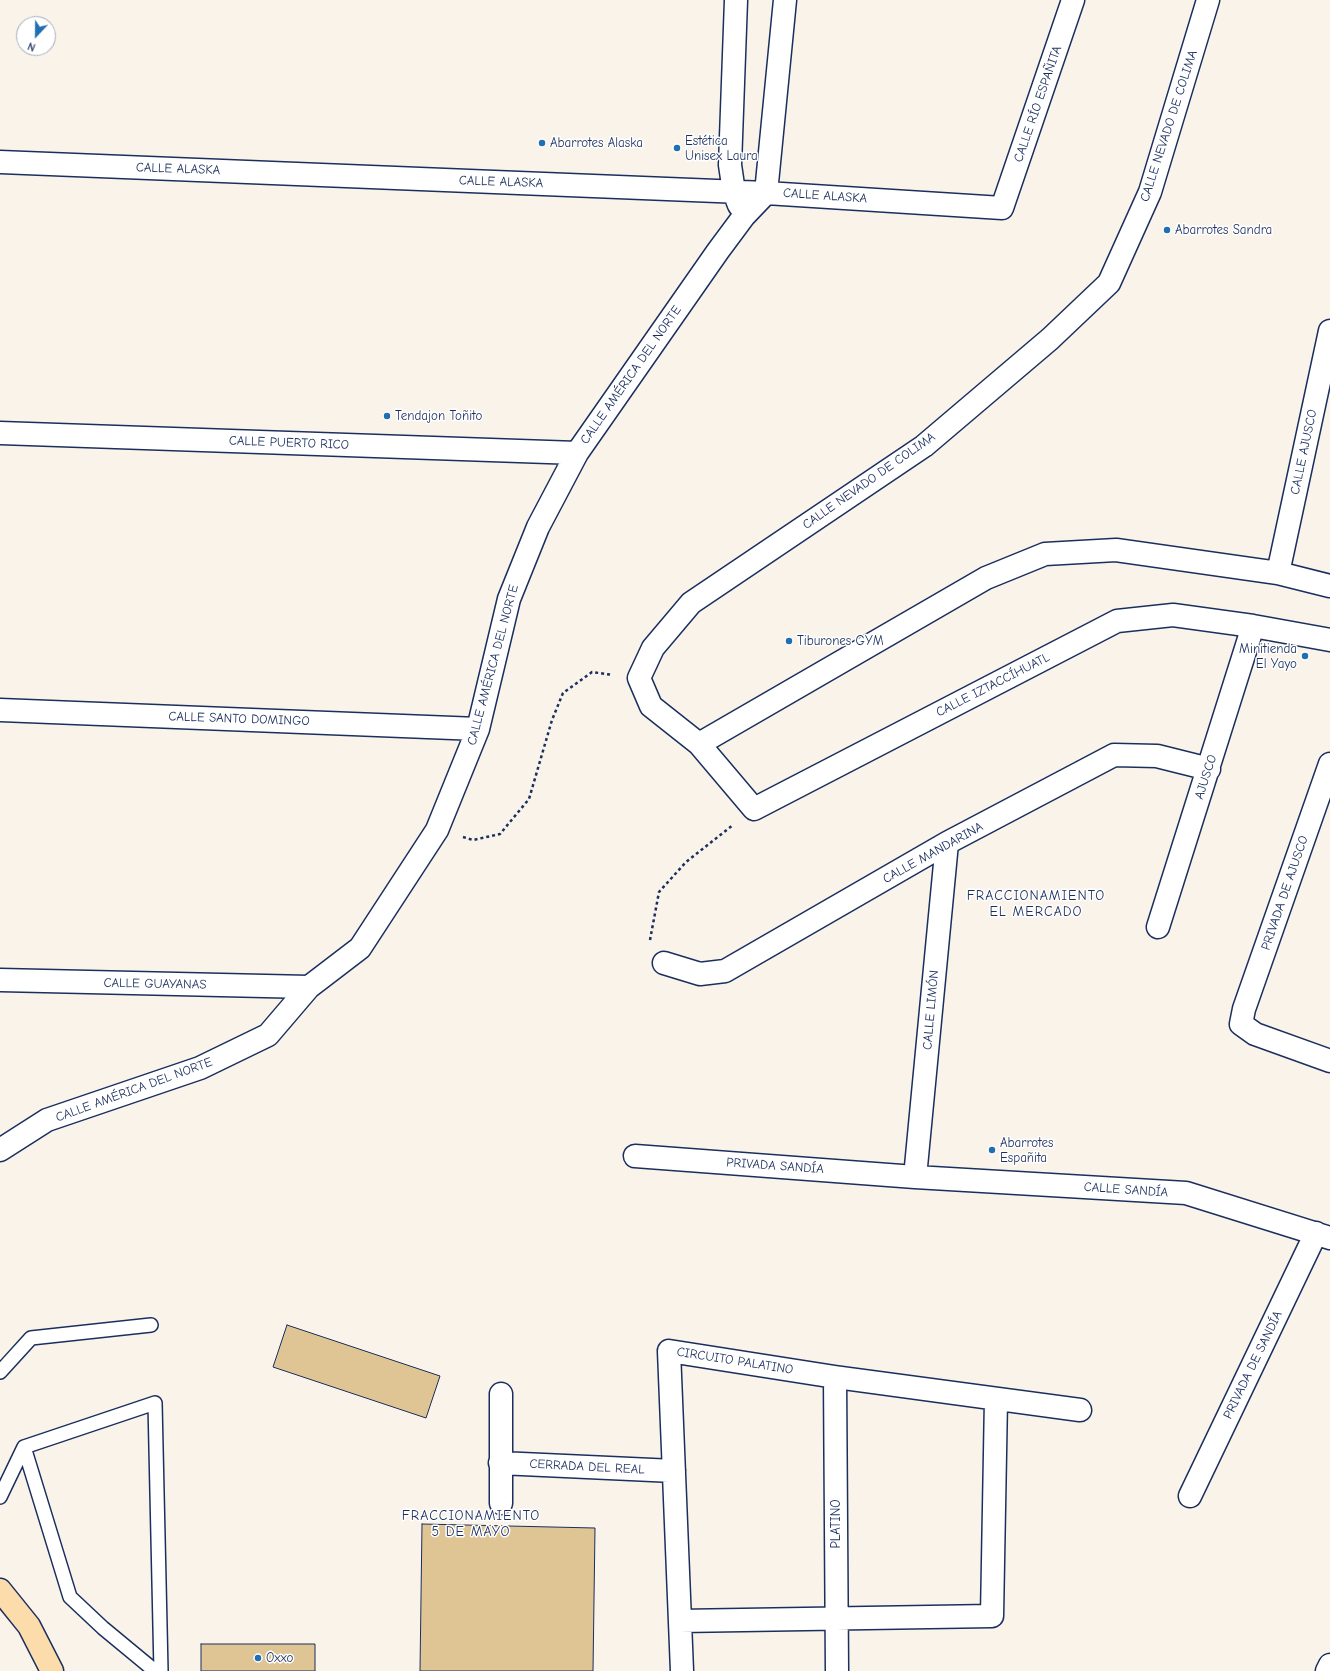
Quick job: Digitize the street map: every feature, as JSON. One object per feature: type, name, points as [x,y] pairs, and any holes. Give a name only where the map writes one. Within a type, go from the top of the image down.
[{"type":"main road","points":[[0,1590],[29,1626],[52,1671]]},
{"type":"street","points":[[736,0],[730,165],[734,192],[744,216]]},
{"type":"street","points":[[766,193],[785,0]]},
{"type":"street","name":"CALLE RÍO ESPAÑITA","points":[[1002,208],[1073,0]]},
{"type":"street","name":"CALLE NEVADO DE COLIMA","points":[[639,678],[653,648],[691,603],[924,446],[1050,339],[1109,283],[1150,192],[1208,0]]},
{"type":"street","name":"CALLE ALASKA","points":[[0,162],[766,193],[1002,208]]},
{"type":"street","name":"CALLE AMÉRICA DEL NORTE","points":[[0,1150],[47,1120],[200,1068],[268,1035],[309,987],[360,948],[437,830],[478,729],[509,599],[538,527],[577,453],[744,216],[766,193]]},
{"type":"street","name":"CALLE AJUSCO","points":[[1278,573],[1330,332]]},
{"type":"street","name":"CALLE PUERTO RICO","points":[[0,433],[577,453]]},
{"type":"street","points":[[699,744],[986,578],[1045,554],[1116,550],[1278,573],[1330,586]]},
{"type":"street","name":"CALLE IZTACCÍHUATL","points":[[754,808],[1117,620],[1173,615],[1253,626],[1330,640]]},
{"type":"street","name":"AJUSCO","points":[[1158,927],[1209,770],[1253,626]]},
{"type":"street","points":[[639,678],[651,706],[699,744],[754,808]]},
{"type":"street","name":"CALLE SANTO DOMINGO","points":[[0,710],[478,729]]},
{"type":"street","name":"CALLE MANDARINA","points":[[664,963],[700,974],[726,971],[947,843],[1114,755],[1157,756],[1209,770]]},
{"type":"street","name":"PRIVADA DE AJUSCO","points":[[1330,764],[1244,1009],[1242,1024],[1255,1034],[1330,1061]]},
{"type":"street","name":"CALLE LIMÓN","points":[[915,1177],[947,843]]},
{"type":"street","name":"CALLE GUAYANAS","points":[[0,980],[309,987]]},
{"type":"street","name":"PRIVADA SANDÍA","points":[[635,1156],[915,1177]]},
{"type":"street","name":"CALLE SANDÍA","points":[[915,1177],[1186,1193],[1323,1236]]},
{"type":"street","name":"PRIVADA DE SANDÍA","points":[[1190,1496],[1323,1236]]},
{"type":"street","name":"CIRCUITO PALATINO","points":[[682,1671],[669,1352],[834,1377],[1080,1410]]},
{"type":"street","name":"PLATINO","points":[[834,1377],[837,1671]]},
{"type":"street","points":[[501,1394],[501,1503]]},
{"type":"street","points":[[680,1621],[992,1616],[996,1399]]},
{"type":"street","name":"CERRADA DEL REAL","points":[[500,1463],[674,1471]]},
{"type":"street","points":[[1327,1671],[1330,1665]]},
{"type":"lane","points":[[0,1372],[31,1338],[151,1325]]},
{"type":"lane","points":[[1,1493],[24,1447],[155,1402],[162,1671]]},
{"type":"lane","points":[[24,1447],[70,1597],[103,1628],[155,1671]]},
{"type":"path","points":[[437,830],[473,840],[500,834],[529,799],[552,720],[563,693],[592,672],[639,678]]},
{"type":"path","points":[[664,963],[650,939],[659,892],[686,862],[754,808]]},
{"type":"building","points":[[287,1325],[440,1376],[426,1418],[273,1367]]},
{"type":"building","points":[[422,1524],[595,1528],[593,1671],[420,1671]]},
{"type":"building","name":"Oxxo","points":[[201,1644],[315,1644],[315,1671],[201,1671]]},
{"type":"place","name":"Abarrotes Alaska","points":[[542,143]]},
{"type":"place","name":"Estética Unisex Laura","points":[[677,148]]},
{"type":"place","name":"Abarrotes Sandra","points":[[1167,230]]},
{"type":"place","name":"Tendajon Toñito","points":[[387,416]]},
{"type":"place","name":"Tiburones GYM","points":[[789,641]]},
{"type":"place","name":"Minitienda El Yayo","points":[[1305,656]]},
{"type":"place","name":"Abarrotes Españita","points":[[992,1150]]},
{"type":"place","name":"Oxxo","points":[[258,1658]]},
{"type":"district","name":"FRACCIONAMIENTO EL MERCADO","points":[[1036,904]]},
{"type":"district","name":"FRACCIONAMIENTO 5 DE MAYO","points":[[471,1524]]}]
